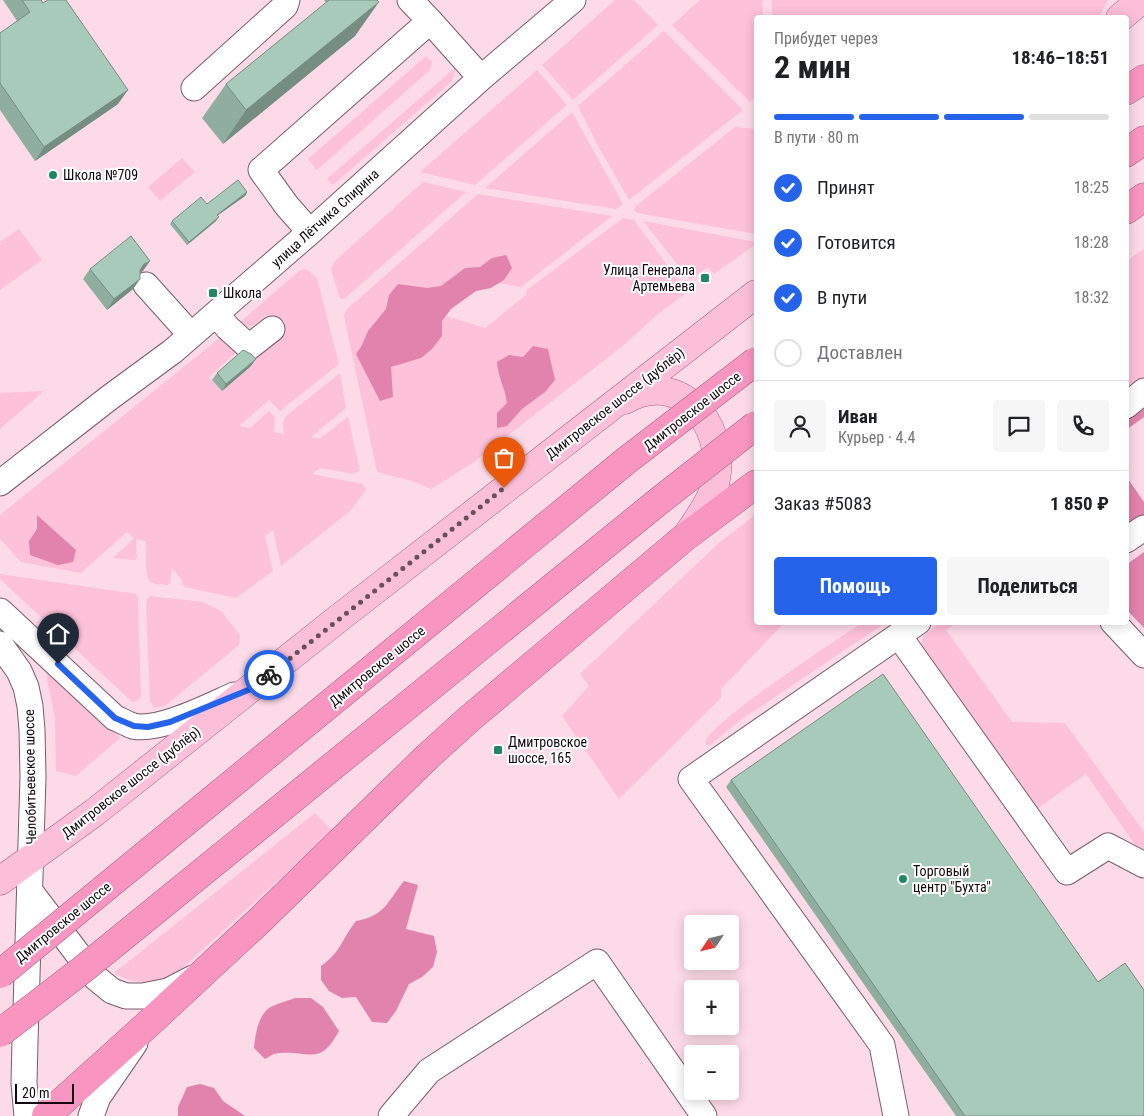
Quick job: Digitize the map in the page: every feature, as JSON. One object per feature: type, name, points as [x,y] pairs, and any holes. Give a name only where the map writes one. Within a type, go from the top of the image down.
[{"type":"highway","points":[[1129,90],[1144,79]]},
{"type":"highway","points":[[1129,150],[1144,140]]},
{"type":"highway","points":[[1129,208],[1144,197]]},
{"type":"highway","name":"Дмитровское шоссе","points":[[0,974],[628,460],[754,363]]},
{"type":"highway","points":[[0,1033],[82,970],[652,507],[754,427]]},
{"type":"highway","points":[[46,1116],[266,914],[427,757],[469,719],[685,537],[754,485]]},
{"type":"main road","points":[[1124,15],[1141,0]]},
{"type":"main road","points":[[1129,25],[1144,15]]},
{"type":"main road","name":"Дмитровское шоссе (дублёр)","points":[[0,881],[95,812],[594,418],[754,296]]},
{"type":"main road","points":[[594,418],[628,398],[656,390],[680,396],[703,416],[711,429],[716,445],[718,464],[716,480],[710,500],[685,537]]},
{"type":"street","points":[[194,88],[285,6],[287,0]]},
{"type":"street","points":[[410,0],[481,78]]},
{"type":"street","name":"улица Лётчика Спирина","points":[[0,483],[192,335],[481,78],[573,0]]},
{"type":"street","points":[[310,232],[287,206],[260,170],[430,21]]},
{"type":"street","points":[[146,285],[192,335]]},
{"type":"street","points":[[216,314],[249,347],[272,328]]},
{"type":"street","points":[[1129,404],[1144,391]]},
{"type":"street","points":[[1129,538],[1144,528]]},
{"type":"street","points":[[0,611],[115,718],[134,726],[148,727],[170,722],[253,688]]},
{"type":"street","points":[[1116,625],[1144,655]]},
{"type":"street","points":[[896,1116],[882,1045],[692,779],[909,630],[1067,872],[1108,846],[1144,865]]},
{"type":"street","name":"Челобитьевское шоссе","points":[[0,644],[19,671],[26,687],[30,706],[33,777],[24,1083],[27,1116]]},
{"type":"street","points":[[30,891],[96,978],[112,991],[126,996],[168,992],[203,973]]},
{"type":"street","points":[[391,1116],[429,1071],[597,962],[704,1116]]},
{"type":"street","points":[[91,1116],[98,1097],[147,1025]]},
{"type":"shaded area","points":[[615,0],[634,0],[658,25],[573,100],[542,65]]},
{"type":"shaded area","points":[[700,0],[762,0],[763,15],[754,15],[754,99],[750,102],[672,25]]},
{"type":"shaded area","points":[[772,0],[1108,0],[1100,15],[772,15]]},
{"type":"shaded area","points":[[664,31],[743,110],[629,200],[578,106]]},
{"type":"shaded area","points":[[426,56],[432,62],[430,70],[317,170],[308,159]]},
{"type":"shaded area","points":[[457,66],[452,81],[333,185],[327,179]]},
{"type":"shaded area","points":[[537,70],[567,105],[475,185],[420,172]]},
{"type":"shaded area","points":[[572,112],[623,204],[616,209],[485,188]]},
{"type":"shaded area","points":[[735,127],[754,129],[754,234],[637,213],[634,209]]},
{"type":"shaded area","points":[[182,158],[195,172],[160,201],[148,187]]},
{"type":"shaded area","points":[[423,182],[466,192],[344,299],[340,299],[331,269],[336,260]]},
{"type":"shaded area","points":[[478,194],[612,216],[521,287],[499,283],[477,291],[459,302],[446,316],[485,328],[526,295],[527,290],[623,218],[634,220],[687,292],[657,315],[625,344],[474,462],[431,489],[412,481],[377,472],[344,316],[347,309]]},
{"type":"shaded area","points":[[643,221],[754,242],[754,245],[714,274],[708,267],[690,280]]},
{"type":"shaded area","points":[[19,229],[42,260],[0,290],[0,242]]},
{"type":"shaded area","points":[[1144,249],[1144,385],[1129,397],[1129,259]]},
{"type":"shaded area","points":[[506,255],[512,268],[504,280],[491,288],[476,291],[451,309],[442,321],[442,336],[432,349],[421,358],[391,367],[393,397],[380,401],[356,354],[368,331],[386,309],[389,295],[398,284],[427,288],[441,286],[465,268],[480,267],[492,258]]},
{"type":"shaded area","points":[[306,269],[317,278],[339,364],[280,411],[269,400],[239,426],[250,428],[269,411],[275,417],[274,432],[284,434],[283,423],[285,417],[340,373],[346,408],[311,437],[319,439],[348,417],[360,470],[354,474],[320,468],[312,474],[363,484],[366,490],[350,511],[281,566],[273,530],[265,536],[273,571],[236,598],[185,587],[172,568],[168,585],[152,583],[149,581],[147,571],[146,541],[136,539],[137,558],[135,560],[113,558],[134,538],[127,532],[81,573],[21,562],[0,539],[0,515],[222,336],[241,348],[209,377],[222,391],[250,366],[249,364],[283,335],[266,315],[250,326],[238,324],[299,271]]},
{"type":"shaded area","points":[[533,346],[548,349],[555,380],[545,392],[522,409],[507,426],[497,428],[497,413],[507,403],[497,362],[509,355],[523,357]]},
{"type":"shaded area","points":[[44,391],[0,429],[0,393]]},
{"type":"shaded area","points":[[1144,405],[1144,417],[1129,428],[1129,416]]},
{"type":"shaded area","points":[[1129,480],[1144,502],[1144,515],[1129,527]]},
{"type":"shaded area","points":[[37,515],[76,550],[73,562],[58,565],[30,555],[29,541],[37,529]]},
{"type":"shaded area","points":[[754,516],[754,625],[782,625],[721,689],[721,698],[619,799],[562,716],[589,686],[580,674],[719,543]]},
{"type":"shaded area","points":[[1144,552],[1144,628],[1129,612],[1129,563]]},
{"type":"shaded area","points":[[0,574],[136,594],[138,598],[141,695],[139,700],[132,702],[0,579]]},
{"type":"shaded area","points":[[150,596],[202,602],[221,611],[240,635],[239,645],[165,706],[154,708],[150,701],[146,606],[147,599]]},
{"type":"shaded area","points":[[858,625],[882,625],[738,722],[709,746],[705,743],[711,733],[727,718],[803,662]]},
{"type":"shaded area","points":[[937,625],[953,625],[946,630],[1012,722],[1065,723],[1144,832],[1144,858],[1086,774],[1038,808],[921,645],[923,636]]},
{"type":"shaded area","points":[[49,668],[115,729],[120,738],[76,776],[56,771],[55,719],[47,679]]},
{"type":"shaded area","points":[[315,813],[332,831],[176,974],[145,982],[130,980],[114,973]]},
{"type":"shaded area","points":[[404,881],[418,885],[406,929],[434,936],[437,952],[433,967],[422,977],[409,984],[396,1011],[387,1023],[372,1022],[356,997],[342,998],[329,991],[321,980],[321,966],[337,950],[356,921],[366,919],[379,912],[389,902]]},
{"type":"shaded area","points":[[295,998],[311,998],[323,1007],[339,1031],[326,1049],[320,1053],[277,1053],[265,1059],[254,1048],[256,1032],[262,1016],[269,1008]]},
{"type":"shaded area","points":[[200,1084],[214,1088],[223,1101],[245,1116],[178,1116],[178,1107],[187,1087]]},
{"type":"building","name":"Школа №709","points":[[22,0],[41,0],[43,3],[48,0],[66,0],[128,90],[44,147],[0,83],[0,33],[30,12]]},
{"type":"building","points":[[329,0],[377,0],[379,2],[246,110],[226,84]]},
{"type":"building","points":[[238,180],[247,192],[217,215],[219,217],[189,242],[172,221],[201,197],[207,204]]},
{"type":"building","points":[[131,236],[150,261],[144,264],[140,270],[140,279],[114,299],[90,269]]},
{"type":"building","points":[[243,350],[256,359],[226,384],[217,373]]},
{"type":"building","name":"Торговый центр \"Бухта\"","points":[[883,674],[1098,982],[1125,963],[1144,990],[1144,1116],[965,1116],[731,780]]},
{"type":"way so far","points":[[269,675],[504,488]]},
{"type":"place","name":"Школа №709","points":[[53,175]]},
{"type":"place","name":"Улица Генерала Артемьева","points":[[705,278]]},
{"type":"place","name":"Школа","points":[[213,293]]},
{"type":"place","name":"Дмитровское шоссе, 165","points":[[498,750]]},
{"type":"place","name":"Торговый центр \"Бухта\"","points":[[903,879]]},
{"type":"route","points":[[58,664],[115,718],[134,726],[148,727],[170,722],[253,688],[269,675]]}]
